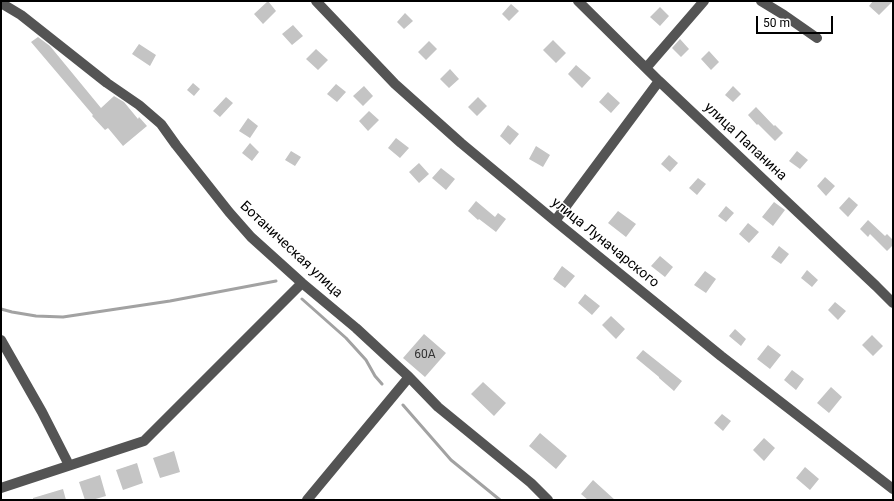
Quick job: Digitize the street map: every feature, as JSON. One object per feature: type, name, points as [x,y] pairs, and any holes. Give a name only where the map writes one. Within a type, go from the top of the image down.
[{"type":"street","name":"улица Луначарского","points":[[316,1],[395,84],[461,143],[721,356],[893,489]]},
{"type":"street","name":"улица Папанина","points":[[578,1],[659,81],[893,303]]},
{"type":"street","points":[[646,68],[704,1]]},
{"type":"street","points":[[761,1],[784,14],[816,38]]},
{"type":"street","name":"Ботаническая улица","points":[[1,2],[21,15],[107,83],[139,105],[161,124],[176,146],[251,237],[302,283],[356,328],[409,377],[438,407],[548,500]]},
{"type":"street","points":[[555,221],[659,81]]},
{"type":"street","points":[[1,488],[144,441],[302,283]]},
{"type":"street","points":[[1,340],[42,412],[69,465]]},
{"type":"street","points":[[307,500],[409,377]]},
{"type":"building","points":[[268,1],[276,11],[263,24],[254,14]]},
{"type":"building","points":[[873,1],[893,1],[879,15],[869,6]]},
{"type":"building","points":[[511,4],[519,11],[509,21],[502,14]]},
{"type":"building","points":[[660,7],[669,16],[660,26],[650,17]]},
{"type":"building","points":[[405,13],[413,21],[404,29],[397,22]]},
{"type":"building","points":[[293,25],[303,36],[292,45],[282,34]]},
{"type":"building","points":[[38,37],[50,46],[101,108],[114,96],[124,102],[138,119],[139,117],[147,126],[123,146],[108,128],[105,130],[92,116],[93,115],[31,42]]},
{"type":"building","points":[[680,39],[689,49],[681,57],[672,48]]},
{"type":"building","points":[[553,40],[566,53],[556,63],[543,50]]},
{"type":"building","points":[[429,41],[437,49],[426,60],[418,52]]},
{"type":"building","points":[[139,44],[156,55],[150,66],[132,54]]},
{"type":"building","points":[[316,49],[328,60],[318,70],[306,59]]},
{"type":"building","points":[[709,51],[719,62],[711,70],[701,59]]},
{"type":"building","points":[[576,65],[591,78],[582,88],[568,74]]},
{"type":"building","points":[[450,69],[459,79],[449,88],[440,79]]},
{"type":"building","points":[[193,83],[200,89],[194,96],[187,90]]},
{"type":"building","points":[[336,84],[346,92],[337,102],[327,94]]},
{"type":"building","points":[[364,86],[373,96],[363,106],[353,96]]},
{"type":"building","points":[[733,86],[741,94],[733,102],[725,95]]},
{"type":"building","points":[[608,92],[620,103],[611,113],[599,102]]},
{"type":"building","points":[[226,97],[233,103],[220,117],[213,111]]},
{"type":"building","points":[[478,97],[487,106],[477,116],[468,107]]},
{"type":"building","points":[[756,107],[774,126],[775,125],[783,133],[775,141],[748,115]]},
{"type":"building","points":[[369,111],[379,120],[368,131],[359,121]]},
{"type":"building","points":[[248,118],[258,126],[250,138],[239,131]]},
{"type":"building","points":[[508,125],[519,134],[510,145],[500,136]]},
{"type":"building","points":[[396,138],[409,148],[400,158],[388,148]]},
{"type":"building","points":[[250,143],[259,152],[252,161],[242,153]]},
{"type":"building","points":[[536,146],[550,155],[543,167],[529,159]]},
{"type":"building","points":[[291,151],[301,157],[295,166],[285,160]]},
{"type":"building","points":[[797,151],[808,160],[800,169],[789,161]]},
{"type":"building","points":[[669,155],[678,163],[670,172],[661,164]]},
{"type":"building","points":[[419,163],[429,174],[419,183],[409,172]]},
{"type":"building","points":[[441,168],[455,179],[446,190],[432,178]]},
{"type":"building","points":[[825,177],[835,186],[826,196],[817,186]]},
{"type":"building","points":[[698,178],[706,184],[697,195],[689,188]]},
{"type":"building","points":[[849,197],[858,205],[848,217],[839,208]]},
{"type":"building","points":[[476,201],[495,217],[498,213],[506,219],[496,232],[468,211]]},
{"type":"building","points":[[774,202],[785,210],[773,226],[762,217]]},
{"type":"building","points":[[726,206],[734,213],[726,222],[718,216]]},
{"type":"building","points":[[618,211],[636,224],[626,237],[608,223]]},
{"type":"building","points":[[868,220],[885,236],[887,234],[893,240],[893,245],[887,251],[870,234],[868,237],[860,229]]},
{"type":"building","points":[[748,223],[759,232],[749,243],[739,234]]},
{"type":"building","points":[[779,246],[789,254],[781,264],[771,257]]},
{"type":"building","points":[[660,256],[673,267],[665,277],[651,266]]},
{"type":"building","points":[[562,266],[575,276],[565,288],[553,279]]},
{"type":"building","points":[[807,270],[818,280],[812,287],[801,278]]},
{"type":"building","points":[[705,271],[716,279],[706,293],[694,285]]},
{"type":"building","points":[[585,294],[600,306],[592,315],[578,303]]},
{"type":"building","points":[[835,302],[846,311],[838,320],[828,310]]},
{"type":"building","points":[[611,316],[625,329],[616,339],[602,325]]},
{"type":"building","points":[[735,329],[746,339],[741,346],[729,336]]},
{"type":"building","points":[[424,334],[446,353],[425,377],[403,358]]},
{"type":"building","points":[[872,335],[883,346],[873,356],[862,345]]},
{"type":"building","points":[[768,345],[781,355],[770,369],[757,359]]},
{"type":"building","points":[[643,350],[682,381],[674,391],[636,358]]},
{"type":"building","points":[[792,370],[804,379],[796,390],[784,380]]},
{"type":"building","points":[[483,382],[506,403],[494,416],[471,394]]},
{"type":"building","points":[[831,387],[842,397],[829,413],[817,403]]},
{"type":"building","points":[[722,414],[731,421],[723,431],[714,423]]},
{"type":"building","points":[[540,433],[567,456],[556,469],[529,446]]},
{"type":"building","points":[[764,438],[775,448],[764,461],[753,450]]},
{"type":"building","points":[[174,451],[180,472],[160,478],[153,458]]},
{"type":"building","points":[[137,463],[143,483],[123,490],[116,470]]},
{"type":"building","points":[[805,467],[819,479],[810,490],[796,478]]},
{"type":"building","points":[[100,475],[106,496],[92,500],[85,500],[79,482]]},
{"type":"building","points":[[593,480],[615,500],[588,500],[581,494]]},
{"type":"building","points":[[63,489],[66,500],[33,500],[33,498]]},
{"type":"waterway","points":[[1,309],[36,316],[63,317],[170,301],[276,281]]},
{"type":"waterway","points":[[302,299],[346,338],[366,360],[375,376],[382,384]]},
{"type":"waterway","points":[[403,405],[451,460],[500,500]]}]
